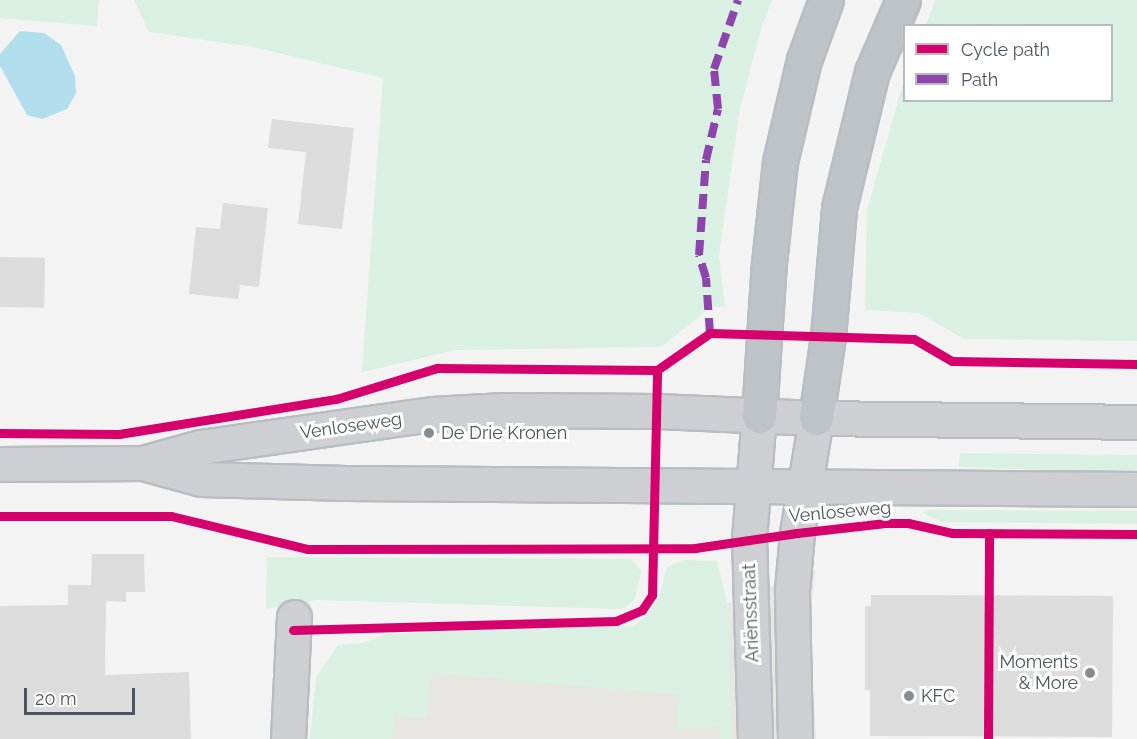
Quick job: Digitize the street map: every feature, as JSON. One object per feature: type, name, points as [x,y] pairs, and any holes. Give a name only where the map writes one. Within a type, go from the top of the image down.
[{"type":"highway","points":[[759,416],[769,263],[780,162],[804,60],[826,0]]},
{"type":"highway","points":[[816,418],[828,337],[839,208],[872,72],[903,0]]},
{"type":"main road","name":"Venloseweg","points":[[0,464],[143,463],[201,447],[432,414],[506,410],[657,411],[816,418],[1137,422]]},
{"type":"main road","name":"Ariënsstraat","points":[[755,739],[749,539],[759,416]]},
{"type":"main road","points":[[795,739],[792,590],[803,487],[816,418]]},
{"type":"main road","name":"Venloseweg","points":[[143,463],[201,479],[346,483],[1137,489]]},
{"type":"street","points":[[288,739],[294,617]]},
{"type":"shaded area","points":[[815,569],[810,621],[816,739],[341,739],[345,661],[624,644]]},
{"type":"green space","points":[[0,0],[99,0],[97,26],[0,18]]},
{"type":"green space","points":[[134,0],[772,0],[762,26],[740,108],[719,255],[725,307],[711,307],[661,347],[456,350],[362,372],[383,78],[253,47],[149,32]]},
{"type":"green space","points":[[935,0],[1137,0],[1137,341],[964,339],[919,313],[865,310],[867,210],[903,84],[903,102],[1113,102],[1113,24],[926,24]]},
{"type":"green space","points":[[960,453],[1137,455],[1137,473],[959,467]]},
{"type":"green space","points":[[926,510],[1137,511],[1137,524],[942,522],[923,513]]},
{"type":"green space","points":[[267,557],[632,559],[641,571],[635,599],[622,609],[317,600],[266,609]]},
{"type":"green space","points":[[684,560],[717,561],[729,609],[732,739],[720,739],[719,727],[676,729],[680,695],[431,673],[427,718],[394,716],[391,739],[310,739],[316,677],[338,645],[364,643],[386,634],[633,626],[648,615],[659,597],[667,567]]},
{"type":"water","points":[[20,31],[44,33],[61,45],[75,76],[76,93],[67,109],[42,119],[27,115],[0,66],[0,54]]},
{"type":"building","points":[[272,119],[354,128],[342,229],[298,224],[306,152],[268,148]]},
{"type":"building","points":[[223,203],[268,208],[259,287],[240,285],[238,299],[189,294],[196,227],[220,229]]},
{"type":"building","points":[[0,257],[45,258],[44,308],[0,307]]},
{"type":"building","points":[[92,554],[144,554],[145,592],[126,592],[126,602],[106,601],[105,675],[189,672],[191,739],[0,739],[0,606],[68,605],[68,585],[91,585]]},
{"type":"building","points":[[871,595],[1113,596],[1112,737],[870,736],[870,690],[865,690],[865,606],[871,606]]},
{"type":"marked path","points":[[710,333],[706,278],[699,255],[706,160],[718,109],[714,69],[738,0]]},
{"type":"cycle path","points":[[0,433],[119,434],[336,399],[437,368],[657,370],[710,333],[914,339],[952,361],[1137,364]]},
{"type":"cycle path","points":[[293,630],[616,621],[642,610],[652,595],[657,370]]},
{"type":"cycle path","points":[[0,516],[171,516],[307,549],[695,548],[885,523],[908,523],[952,533],[1137,534]]},
{"type":"cycle path","points":[[988,739],[989,533]]},
{"type":"place","name":"De Drie Kronen","points":[[429,433]]},
{"type":"place","name":"Moments & More","points":[[1090,673]]},
{"type":"place","name":"KFC","points":[[909,696]]}]
